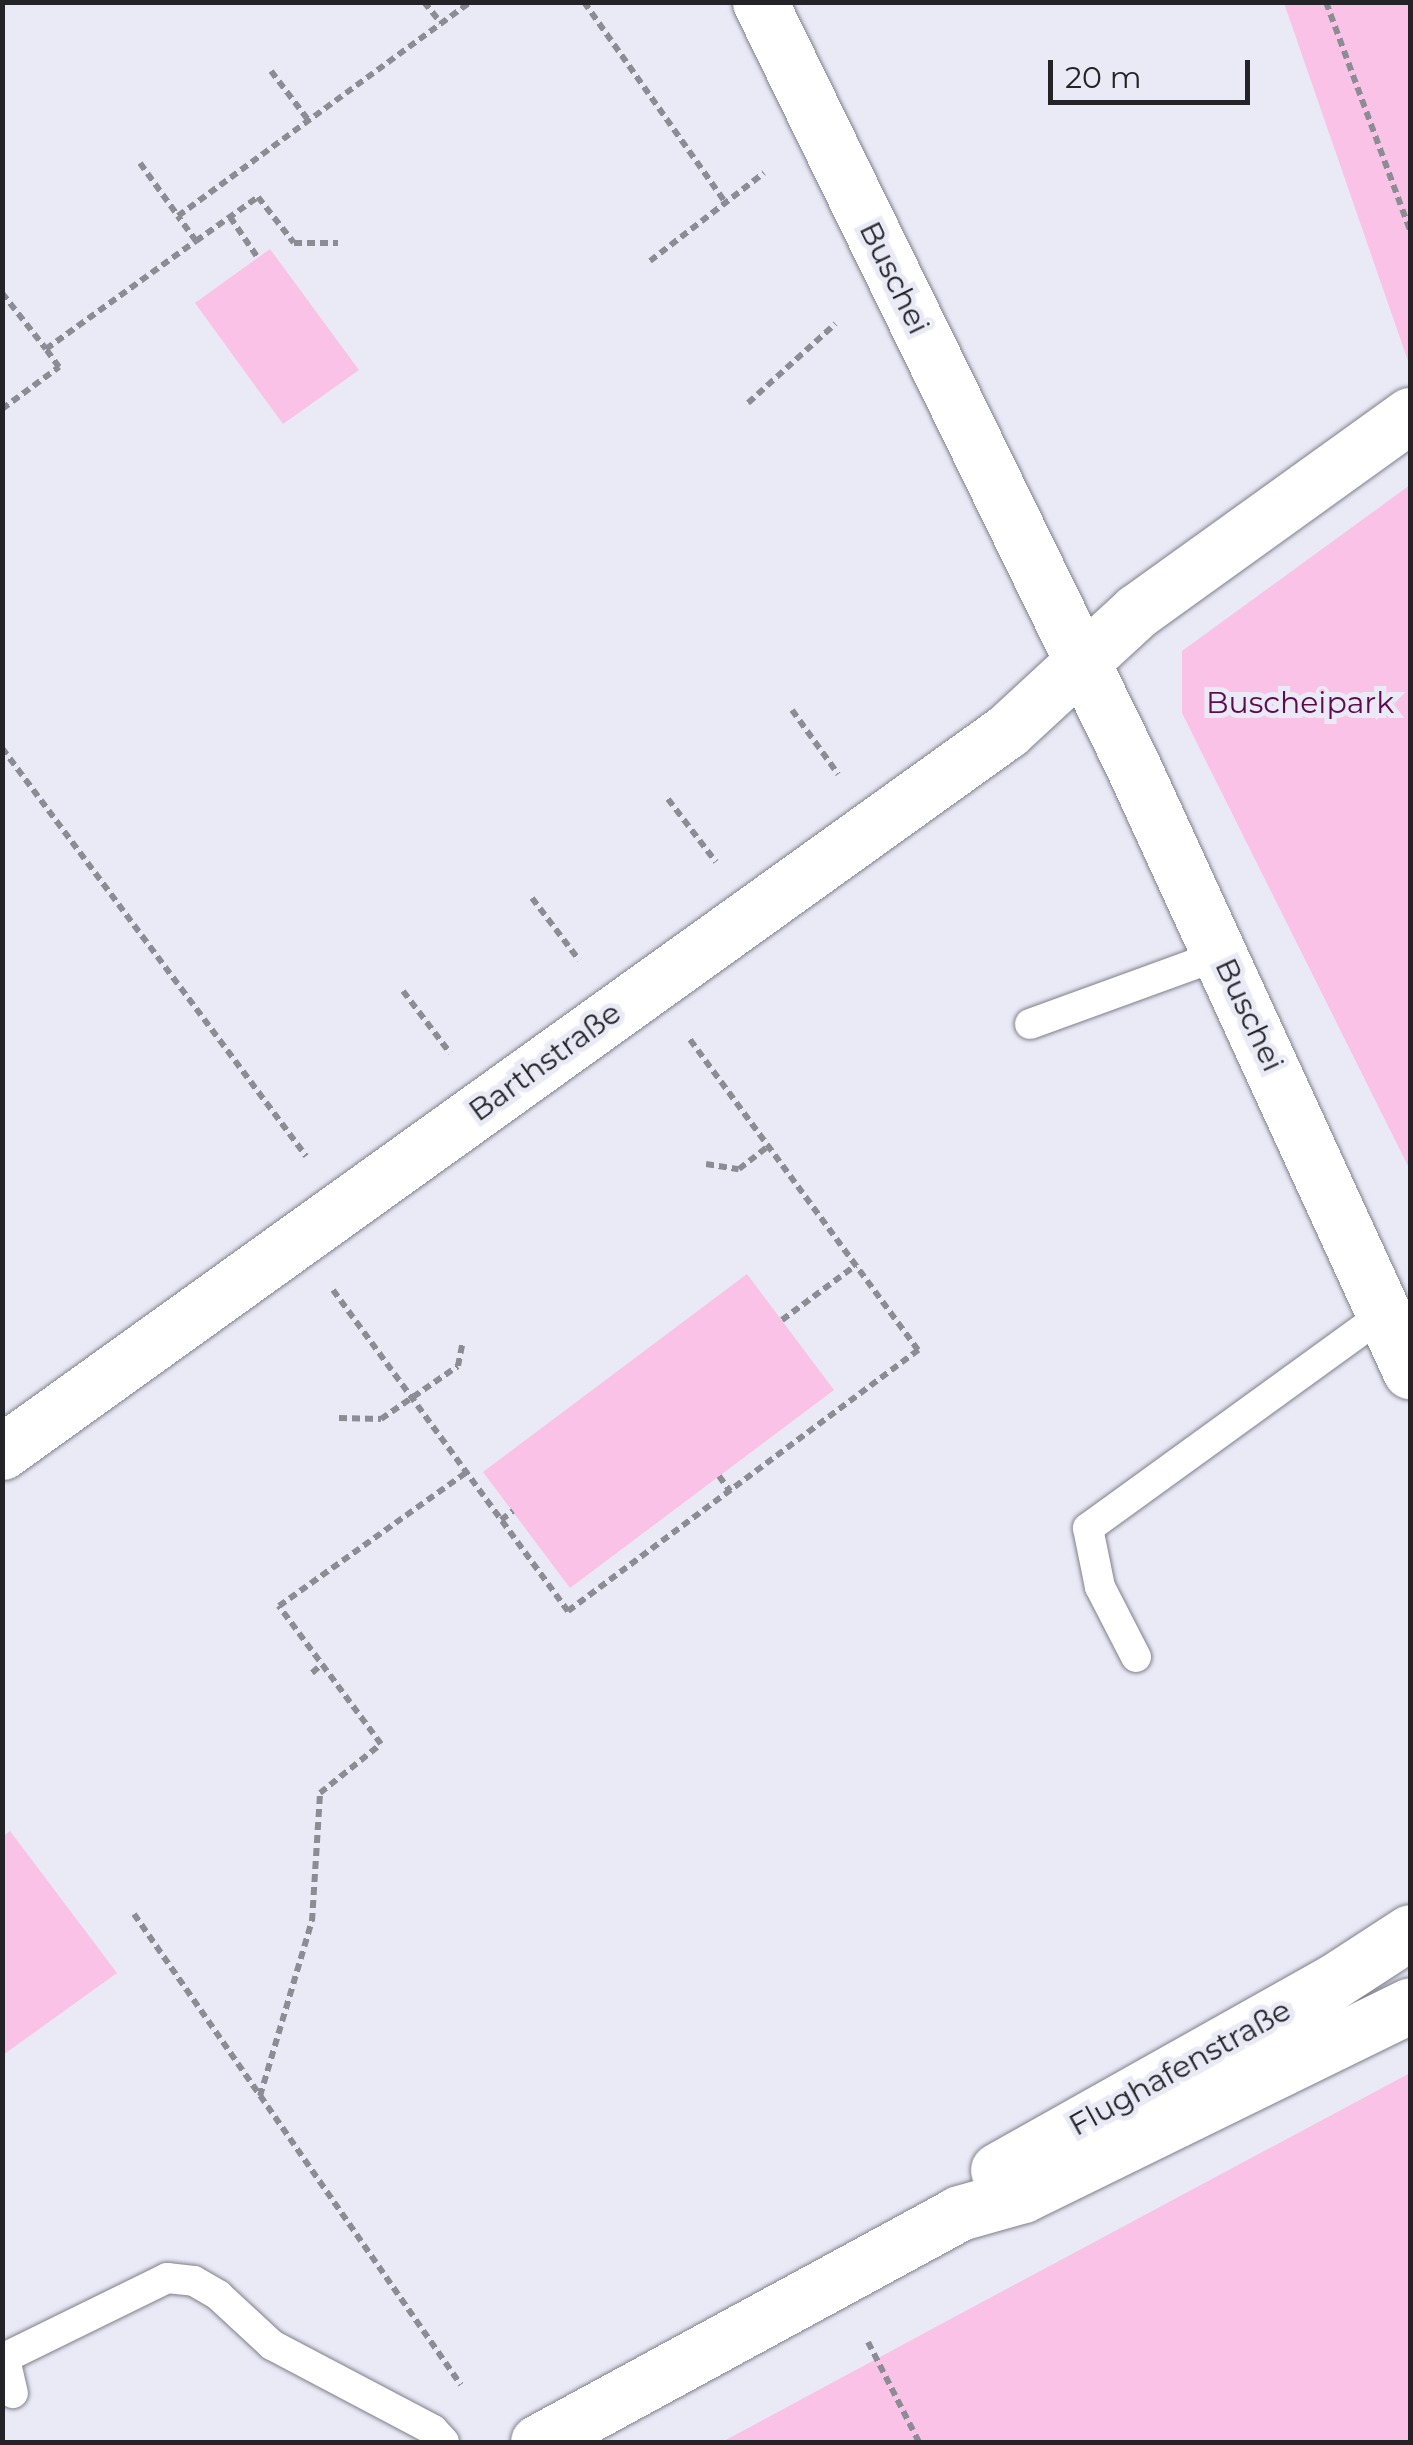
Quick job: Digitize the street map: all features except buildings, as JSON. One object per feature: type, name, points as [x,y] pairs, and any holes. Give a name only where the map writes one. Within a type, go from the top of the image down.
[{"type":"street","name":"Buschei","points":[[760,2],[1222,954],[1410,1371]]},
{"type":"street","points":[[1079,663],[1137,611],[1410,415]]},
{"type":"street","name":"Barthstraße","points":[[2,1452],[1007,730],[1079,663]]},
{"type":"street","name":"Flughafenstraße","points":[[959,2213],[1003,2165],[1330,1984],[1410,1932]]},
{"type":"street","name":"Flughafenstraße","points":[[538,2442],[959,2213],[1023,2196],[1410,2005]]},
{"type":"lane","points":[[1030,1024],[1222,954]]},
{"type":"lane","points":[[1136,1657],[1100,1587],[1088,1528],[1385,1313]]},
{"type":"lane","points":[[14,2392],[4,2359],[167,2278],[194,2281],[218,2295],[272,2345],[433,2430],[444,2442]]},
{"type":"path","points":[[424,2],[442,23]]},
{"type":"path","points":[[178,216],[470,2]]},
{"type":"path","points":[[584,2],[725,202]]},
{"type":"path","points":[[1326,2],[1410,230]]},
{"type":"path","points":[[271,71],[308,121]]},
{"type":"path","points":[[140,163],[196,241]]},
{"type":"path","points":[[650,262],[764,173]]},
{"type":"path","points":[[46,350],[258,197],[294,244],[338,243]]},
{"type":"path","points":[[230,217],[258,258]]},
{"type":"path","points":[[2,294],[59,367],[2,409]]},
{"type":"path","points":[[748,403],[835,324]]},
{"type":"path","points":[[792,710],[839,776]]},
{"type":"path","points":[[2,748],[344,1207]]},
{"type":"path","points":[[668,799],[716,863]]},
{"type":"path","points":[[532,898],[581,963]]},
{"type":"path","points":[[296,1242],[568,1611],[918,1350],[650,986]]},
{"type":"path","points":[[402,990],[450,1054]]},
{"type":"path","points":[[706,1164],[739,1168],[768,1146]]},
{"type":"path","points":[[782,1320],[856,1265]]},
{"type":"path","points":[[338,1418],[381,1419],[458,1366],[463,1341]]},
{"type":"path","points":[[260,2096],[312,1921],[320,1793],[381,1744],[278,1606],[467,1472]]},
{"type":"path","points":[[719,1476],[730,1491]]},
{"type":"path","points":[[501,1520],[513,1511]]},
{"type":"path","points":[[312,1672],[322,1664]]},
{"type":"path","points":[[134,1914],[464,2389]]},
{"type":"path","points":[[868,2342],[919,2442]]},
{"type":"green space","points":[[1284,3],[1410,3],[1410,362],[1408,361]]},
{"type":"green space","points":[[270,249],[359,370],[283,424],[195,303]]},
{"type":"green space","name":"Buscheipark","points":[[1410,485],[1410,1170],[1182,713],[1182,651]]},
{"type":"green space","points":[[747,1274],[834,1390],[570,1588],[483,1472]]},
{"type":"green space","points":[[10,1831],[117,1973],[3,2055],[2,1837]]},
{"type":"green space","points":[[1410,2073],[1410,2442],[722,2442],[971,2308]]}]
